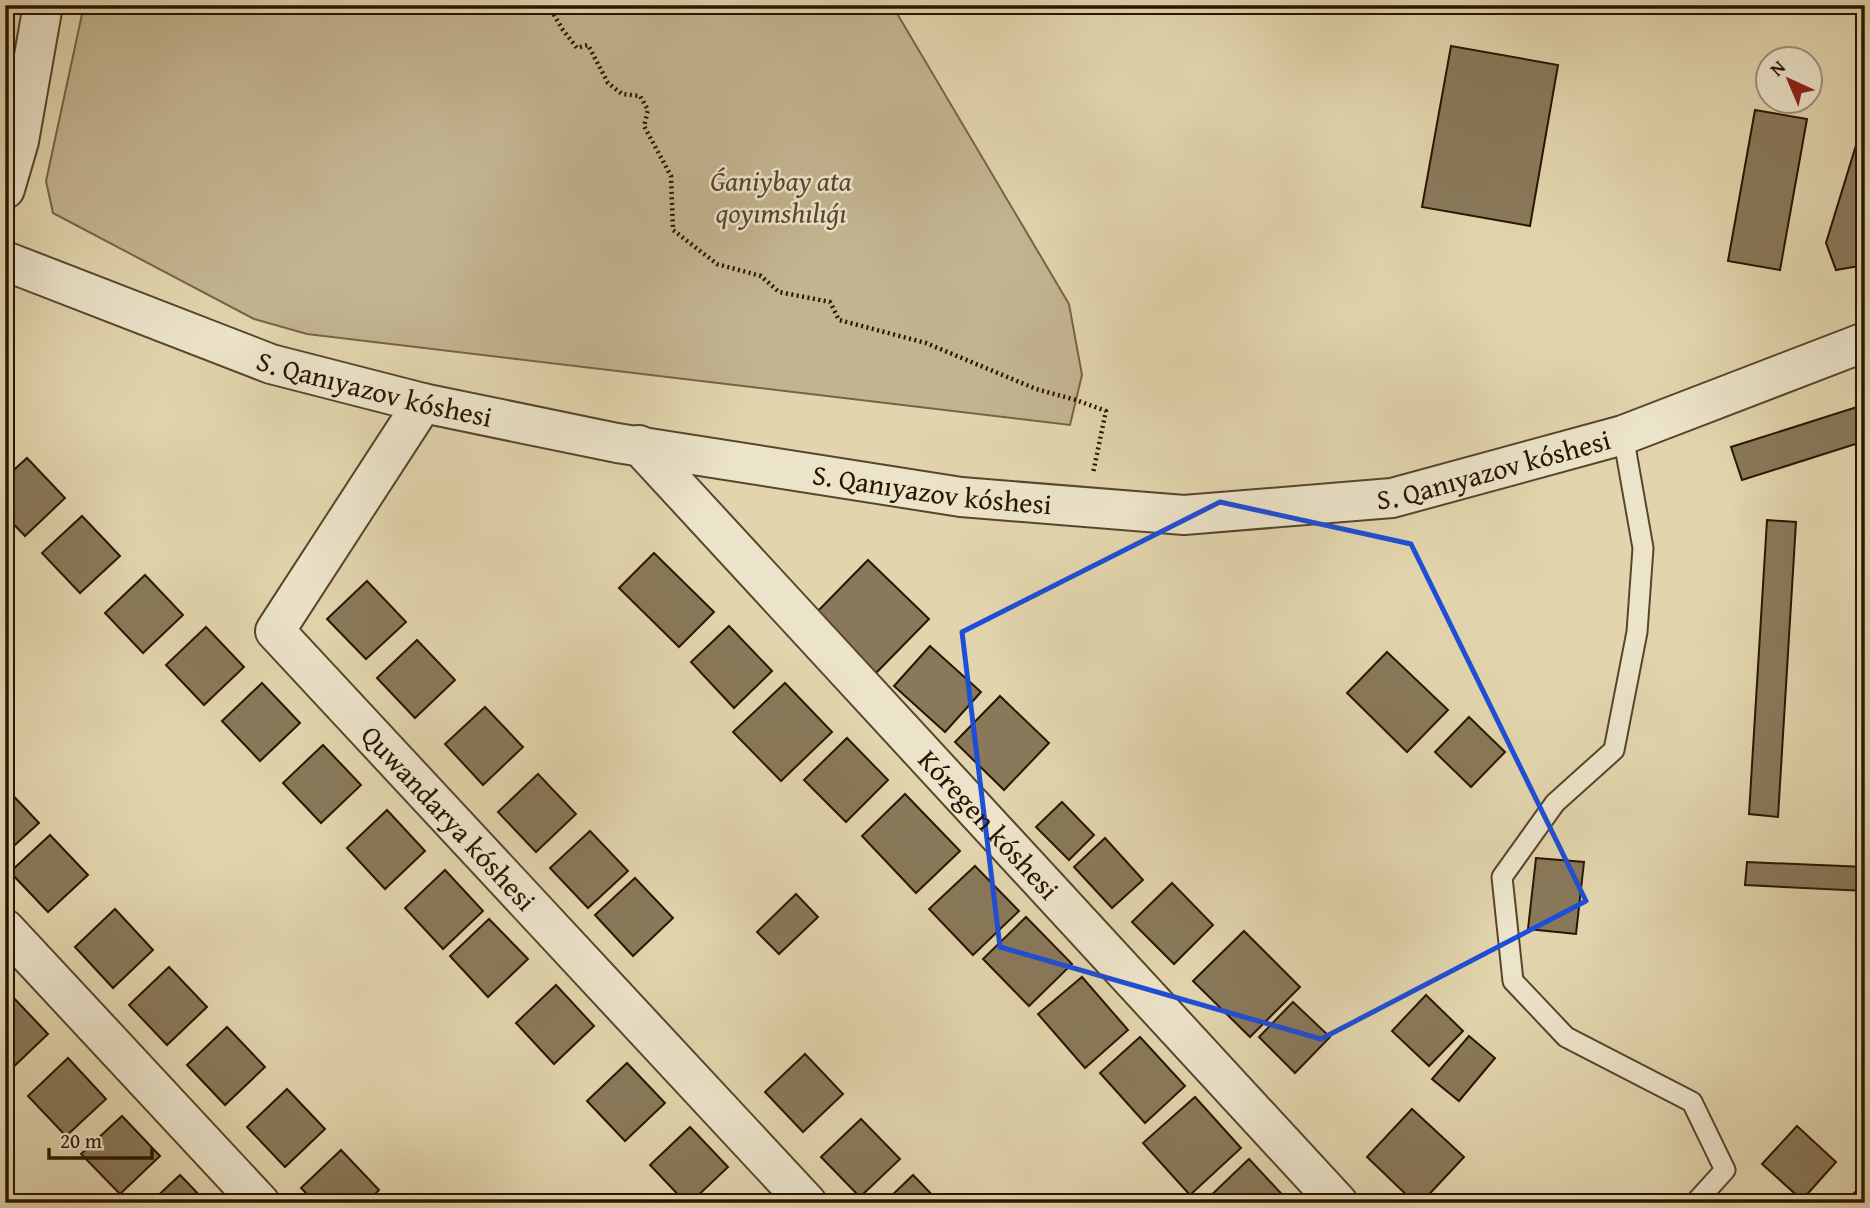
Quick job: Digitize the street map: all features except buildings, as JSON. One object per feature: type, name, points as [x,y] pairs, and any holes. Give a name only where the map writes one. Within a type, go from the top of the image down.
[{"type":"street","points":[[5,190],[19,141],[43,5]]},
{"type":"street","name":"S. Qanıyazov kóshesi","points":[[5,261],[271,364],[424,403],[617,443],[961,497],[1184,515],[1392,498],[1623,435],[1865,342]]},
{"type":"street","name":"Quwandarya kóshesi","points":[[424,403],[275,631],[807,1203]]},
{"type":"street","name":"Kóregen kóshesi","points":[[639,446],[1338,1203]]},
{"type":"street","points":[[5,929],[260,1203]]},
{"type":"lane","points":[[1623,435],[1643,548],[1637,632],[1614,750],[1555,803],[1502,877],[1513,981],[1566,1037],[1692,1102],[1725,1170],[1695,1203]]},
{"type":"path","points":[[548,5],[577,48],[588,45],[608,83],[622,94],[640,96],[648,110],[644,126],[671,176],[673,230],[717,264],[761,276],[779,292],[830,302],[839,320],[926,343],[1036,389],[1106,411],[1086,507]]},
{"type":"highlighted area","points":[[1220,502],[1411,544],[1586,901],[1321,1039],[1000,947],[962,632]]},
{"type":"green space","name":"Ǵaniybay ata qoyımshılıǵı","points":[[84,5],[892,5],[1069,304],[1082,375],[1070,425],[307,334],[254,319],[53,213],[46,181]]}]
